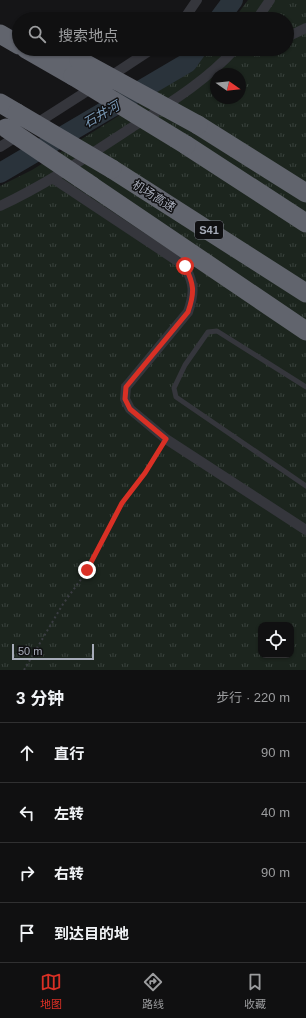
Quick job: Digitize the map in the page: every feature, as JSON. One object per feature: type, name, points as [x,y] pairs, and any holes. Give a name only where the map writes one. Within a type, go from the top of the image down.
[{"type":"highway","points":[[0,22],[12,27]]},
{"type":"highway","points":[[0,34],[12,41]]},
{"type":"highway","points":[[44,56],[76,68],[198,124],[306,194]]},
{"type":"highway","points":[[65,56],[76,68],[186,145],[306,222]]},
{"type":"highway","name":"机场高速","points":[[0,103],[8,121],[112,169],[306,293]]},
{"type":"highway","points":[[8,121],[92,186],[306,331]]},
{"type":"street","points":[[189,12],[197,0]]},
{"type":"street","points":[[262,12],[270,0]]},
{"type":"street","points":[[294,34],[306,28]]},
{"type":"street","points":[[0,147],[141,56]]},
{"type":"street","points":[[0,206],[54,179],[196,85],[228,56]]},
{"type":"street","points":[[54,179],[185,266],[192,281],[193,298],[188,312],[126,387],[125,399],[130,409],[166,439],[306,530]]},
{"type":"lane","points":[[306,387],[216,330],[208,332],[185,365],[174,388],[176,397],[306,486]]},
{"type":"path","points":[[24,670],[63,604],[87,570],[122,503],[145,473],[166,439]]},
{"type":"green space","points":[[248,0],[306,0],[306,670],[0,670],[0,186],[32,170],[160,90],[203,56],[294,56],[294,12],[239,12]]},
{"type":"waterway","name":"石井河","points":[[224,12],[233,0]]},
{"type":"waterway","name":"石井河","points":[[0,173],[187,63],[192,56]]},
{"type":"route","points":[[87,570],[122,503],[145,473],[166,439],[130,409],[125,399],[126,387],[188,312],[193,298],[192,281],[185,266]]}]
